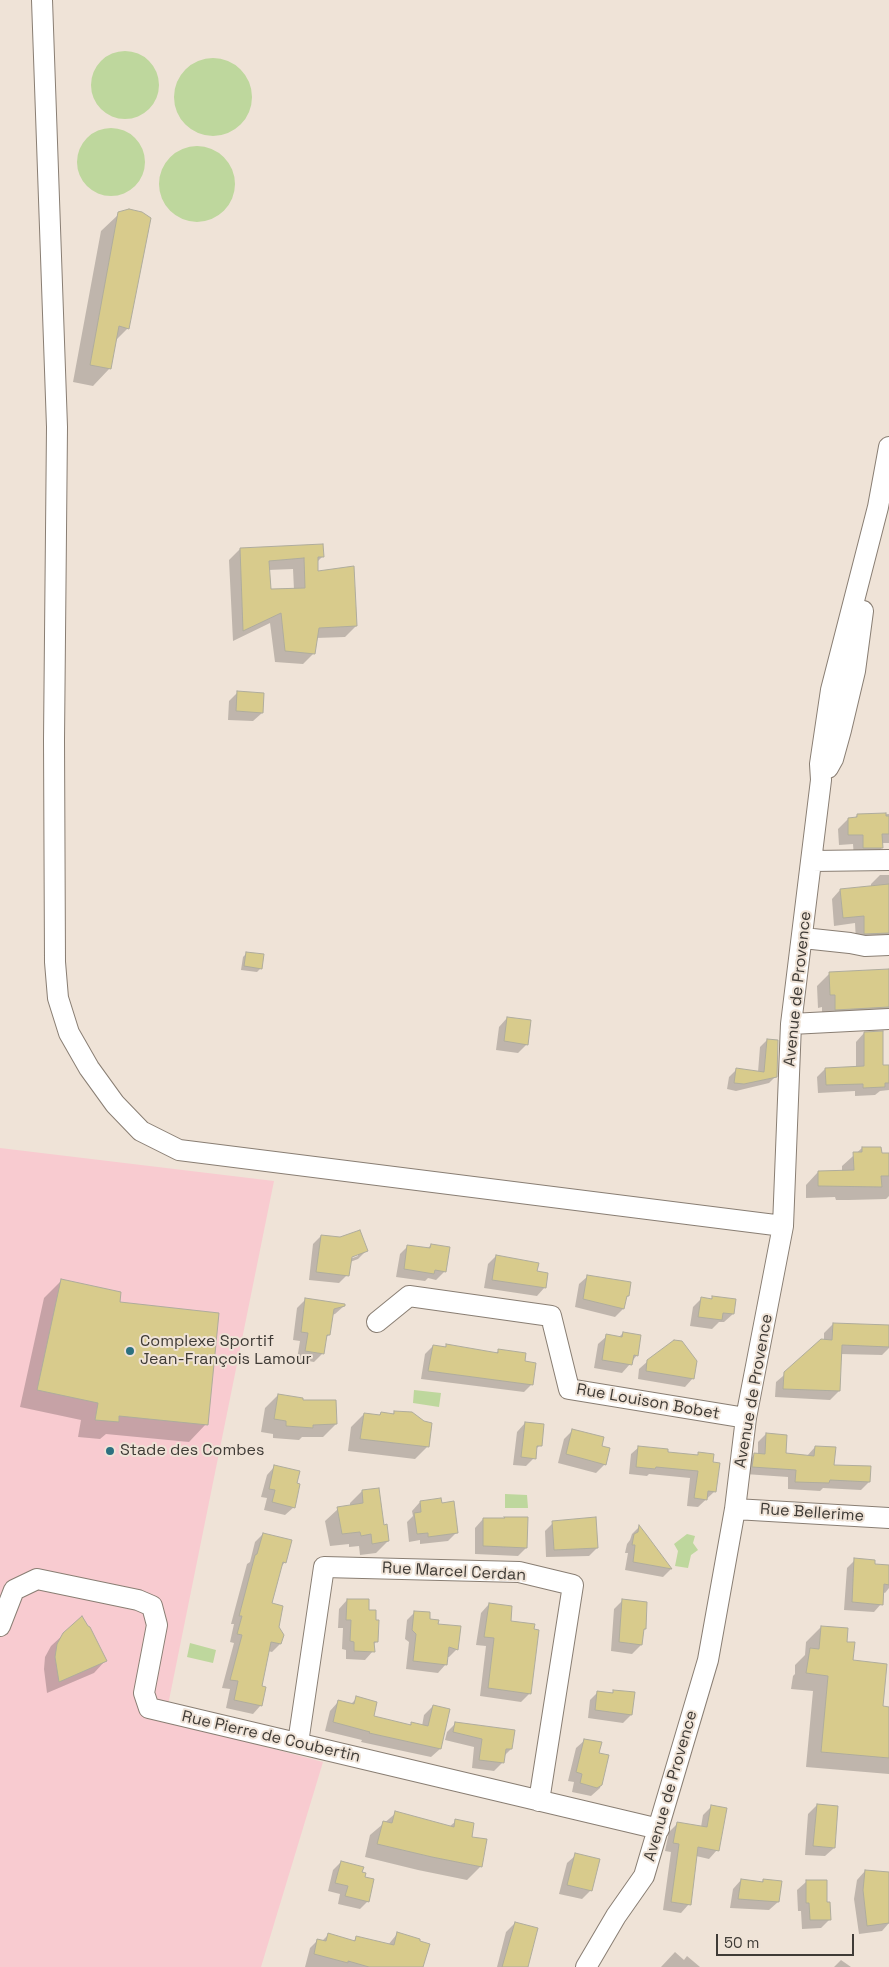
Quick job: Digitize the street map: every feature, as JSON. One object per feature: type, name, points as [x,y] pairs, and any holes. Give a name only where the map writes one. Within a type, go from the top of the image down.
[{"type":"street","points":[[42,0],[56,427],[55,962],[58,998],[69,1034],[89,1068],[116,1104],[142,1131],[179,1150],[783,1226]]},
{"type":"street","name":"Avenue de Provence","points":[[586,1967],[616,1916],[644,1876],[708,1660],[735,1509],[746,1418],[783,1226],[791,1024],[812,861],[820,784],[820,764],[832,690],[866,555],[883,507],[889,447]]},
{"type":"street","points":[[812,861],[889,860]]},
{"type":"street","points":[[803,938],[865,946],[889,945]]},
{"type":"street","points":[[791,1024],[889,1019]]},
{"type":"street","name":"Rue Louison Bobet","points":[[377,1322],[409,1296],[551,1316],[569,1388],[746,1418]]},
{"type":"street","name":"Rue Bellerime","points":[[735,1509],[889,1518]]},
{"type":"street","name":"Rue Marcel Cerdan","points":[[298,1743],[324,1567],[519,1572],[573,1585],[538,1800]]},
{"type":"street","name":"Rue Pierre de Coubertin","points":[[1,1618],[14,1590],[37,1580],[138,1600],[152,1606],[157,1625],[144,1693],[149,1708],[659,1829]]},
{"type":"shaded area","points":[[125,51],[138,54],[149,61],[156,72],[159,85],[156,98],[149,109],[138,116],[125,119],[112,116],[101,109],[94,98],[91,85],[94,72],[101,61],[112,54]]},
{"type":"shaded area","points":[[213,58],[228,61],[240,70],[249,82],[252,97],[249,112],[240,124],[228,133],[213,136],[198,133],[186,124],[177,112],[174,97],[177,82],[186,70],[198,61]]},
{"type":"shaded area","points":[[111,128],[124,131],[135,138],[142,149],[145,162],[142,175],[135,186],[124,193],[111,196],[98,193],[87,186],[80,175],[77,162],[80,149],[87,138],[98,131]]},
{"type":"shaded area","points":[[190,146],[204,146],[218,152],[229,163],[235,177],[232,199],[224,211],[204,222],[190,222],[176,216],[165,205],[159,191],[159,177],[165,163],[176,152]]},
{"type":"shaded area","name":"Stade des Combes","points":[[0,1148],[274,1181],[165,1720],[323,1762],[261,1967],[0,1967]]},
{"type":"shaded area","points":[[414,1390],[441,1393],[439,1407],[413,1403]]},
{"type":"shaded area","points":[[505,1494],[527,1495],[528,1508],[505,1508]]},
{"type":"shaded area","points":[[687,1534],[695,1536],[693,1543],[698,1550],[691,1555],[688,1568],[675,1566],[678,1551],[674,1544]]},
{"type":"shaded area","points":[[190,1643],[216,1650],[213,1663],[187,1657]]},
{"type":"building","points":[[129,209],[142,212],[151,218],[129,329],[119,326],[111,369],[90,365],[118,212]]},
{"type":"building","points":[[323,544],[324,557],[318,557],[318,571],[354,566],[357,626],[319,628],[315,654],[285,651],[281,613],[243,631],[240,548]],"holes":[[[304,558],[305,588],[271,589],[269,561]]]},
{"type":"building","points":[[237,691],[264,693],[263,713],[236,711]]},
{"type":"building","points":[[886,813],[886,816],[889,816],[889,834],[882,834],[883,848],[863,848],[863,835],[848,835],[848,818],[857,817],[857,814]]},
{"type":"building","points":[[889,884],[889,933],[864,934],[864,916],[843,918],[840,889]]},
{"type":"building","points":[[246,952],[264,954],[262,969],[244,966]]},
{"type":"building","points":[[889,969],[889,1007],[835,1010],[835,995],[830,995],[829,972]]},
{"type":"building","points":[[507,1017],[531,1020],[528,1045],[504,1041]]},
{"type":"building","points":[[883,1031],[883,1065],[889,1065],[889,1083],[885,1083],[885,1087],[863,1088],[863,1084],[826,1085],[825,1068],[864,1066],[864,1032]]},
{"type":"building","points":[[767,1039],[778,1040],[777,1077],[744,1084],[734,1083],[736,1068],[764,1072]]},
{"type":"building","points":[[862,1147],[881,1147],[882,1153],[889,1153],[889,1176],[881,1176],[882,1187],[818,1186],[818,1171],[854,1170],[853,1152],[862,1152]]},
{"type":"building","points":[[360,1230],[368,1251],[352,1257],[349,1276],[316,1272],[321,1235],[340,1237]]},
{"type":"building","points":[[431,1244],[450,1247],[446,1272],[435,1270],[434,1274],[404,1269],[407,1245],[430,1248]]},
{"type":"building","points":[[496,1255],[539,1263],[537,1271],[548,1273],[546,1288],[492,1280]]},
{"type":"building","points":[[587,1275],[631,1282],[629,1296],[627,1296],[624,1309],[583,1299]]},
{"type":"building","name":"Complexe Sportif Jean-François Lamour","points":[[61,1279],[121,1292],[120,1302],[219,1313],[208,1425],[119,1416],[119,1422],[95,1420],[98,1403],[37,1390]]},
{"type":"building","points":[[712,1296],[736,1299],[734,1314],[723,1313],[722,1320],[698,1317],[701,1297],[712,1299]]},
{"type":"building","points":[[305,1298],[345,1304],[345,1306],[334,1309],[330,1335],[327,1335],[324,1354],[305,1351],[308,1333],[301,1332]]},
{"type":"building","points":[[833,1323],[889,1325],[889,1347],[842,1345],[840,1391],[783,1389],[784,1372],[821,1339],[832,1340]]},
{"type":"building","points":[[623,1332],[641,1335],[638,1356],[634,1355],[632,1365],[602,1360],[606,1334],[622,1337]]},
{"type":"building","points":[[674,1340],[682,1341],[697,1361],[694,1379],[646,1371],[647,1360]]},
{"type":"building","points":[[446,1344],[498,1353],[498,1349],[526,1353],[525,1361],[536,1363],[533,1385],[428,1371],[433,1345],[446,1347]]},
{"type":"building","points":[[278,1394],[303,1398],[303,1400],[336,1400],[337,1424],[313,1425],[313,1428],[286,1426],[286,1421],[274,1419]]},
{"type":"building","points":[[394,1411],[412,1412],[424,1421],[432,1423],[429,1447],[360,1439],[364,1413],[380,1415],[381,1412],[394,1414]]},
{"type":"building","points":[[525,1422],[544,1424],[542,1446],[537,1446],[536,1459],[521,1457]]},
{"type":"building","points":[[572,1429],[604,1437],[602,1446],[610,1448],[606,1465],[566,1454]]},
{"type":"building","points":[[766,1433],[787,1435],[786,1453],[814,1456],[815,1446],[836,1447],[834,1465],[871,1466],[870,1482],[830,1480],[829,1483],[795,1482],[796,1470],[752,1467],[754,1453],[765,1454]]},
{"type":"building","points":[[638,1446],[668,1449],[668,1452],[698,1455],[698,1452],[714,1454],[713,1462],[720,1463],[716,1492],[708,1491],[707,1500],[694,1498],[698,1471],[636,1467]]},
{"type":"building","points":[[274,1465],[300,1471],[297,1483],[300,1484],[295,1508],[272,1502],[275,1490],[269,1489]]},
{"type":"building","points":[[379,1488],[384,1525],[387,1524],[389,1541],[372,1544],[371,1534],[361,1536],[360,1532],[342,1534],[337,1507],[363,1503],[362,1490]]},
{"type":"building","points":[[441,1498],[442,1503],[454,1501],[458,1533],[428,1537],[428,1533],[417,1534],[414,1513],[421,1512],[420,1501]]},
{"type":"building","points":[[528,1517],[527,1548],[483,1546],[483,1518]]},
{"type":"building","points":[[596,1517],[598,1548],[554,1550],[552,1521]]},
{"type":"building","points":[[639,1525],[672,1569],[633,1562],[635,1545],[632,1545],[634,1534],[638,1532]]},
{"type":"building","points":[[263,1533],[292,1540],[286,1563],[283,1562],[272,1603],[283,1606],[279,1627],[284,1635],[281,1644],[271,1642],[262,1686],[266,1687],[262,1706],[234,1700],[238,1681],[230,1680],[242,1635],[237,1634],[242,1616],[239,1616],[255,1555],[257,1554]]},
{"type":"building","points":[[854,1558],[875,1560],[875,1564],[889,1565],[889,1585],[884,1584],[883,1605],[852,1602]]},
{"type":"building","points":[[347,1599],[369,1599],[369,1610],[376,1610],[376,1620],[379,1620],[378,1642],[374,1642],[375,1652],[354,1651],[354,1642],[350,1641],[351,1620],[346,1620]]},
{"type":"building","points":[[622,1599],[647,1602],[646,1629],[644,1629],[642,1645],[619,1642]]},
{"type":"building","points":[[489,1603],[512,1606],[511,1621],[535,1624],[534,1629],[539,1630],[531,1694],[488,1688],[494,1638],[484,1637]]},
{"type":"building","points":[[414,1611],[430,1612],[430,1619],[439,1620],[438,1624],[461,1626],[458,1650],[449,1647],[447,1665],[413,1661],[416,1634],[412,1630]]},
{"type":"building","points":[[82,1616],[90,1627],[107,1661],[59,1682],[55,1657],[57,1644],[63,1633]]},
{"type":"building","points":[[821,1626],[848,1628],[847,1642],[855,1642],[853,1660],[887,1664],[883,1706],[889,1707],[889,1758],[821,1752],[828,1676],[806,1673],[810,1648],[819,1649]]},
{"type":"building","points":[[613,1690],[635,1692],[632,1715],[595,1710],[597,1691],[613,1693]]},
{"type":"building","points":[[356,1696],[377,1702],[374,1716],[411,1725],[411,1722],[428,1726],[433,1705],[450,1709],[441,1749],[369,1733],[333,1722],[338,1700],[354,1704]]},
{"type":"building","points":[[455,1722],[515,1730],[512,1749],[506,1749],[504,1763],[479,1760],[482,1739],[453,1732]]},
{"type":"building","points":[[584,1739],[602,1742],[599,1753],[609,1755],[602,1785],[597,1788],[580,1783],[582,1774],[576,1772]]},
{"type":"building","points":[[817,1804],[838,1806],[835,1848],[813,1846]]},
{"type":"building","points":[[711,1805],[727,1808],[719,1851],[698,1847],[691,1905],[671,1902],[679,1844],[673,1843],[677,1822],[707,1827]]},
{"type":"building","points":[[395,1811],[454,1827],[455,1819],[474,1823],[472,1837],[487,1839],[482,1867],[377,1844],[383,1821],[392,1823]]},
{"type":"building","points":[[575,1853],[600,1859],[592,1891],[567,1885]]},
{"type":"building","points":[[341,1861],[364,1867],[362,1872],[366,1873],[365,1877],[374,1879],[369,1902],[345,1896],[348,1886],[335,1883]]},
{"type":"building","points":[[865,1870],[889,1872],[889,1923],[867,1926],[863,1890]]},
{"type":"building","points":[[741,1879],[763,1882],[763,1879],[782,1881],[779,1902],[738,1899]]},
{"type":"building","points":[[806,1880],[827,1880],[827,1902],[830,1902],[831,1920],[810,1920],[809,1903],[806,1903]]},
{"type":"building","points":[[515,1922],[538,1928],[528,1967],[502,1967]]},
{"type":"building","points":[[397,1932],[430,1944],[423,1967],[369,1967],[314,1954],[317,1939],[326,1941],[328,1933],[355,1941],[356,1936],[394,1945]]},
{"type":"place","name":"Complexe Sportif Jean-François Lamour","points":[[130,1351]]},
{"type":"place","name":"Stade des Combes","points":[[110,1451]]}]
